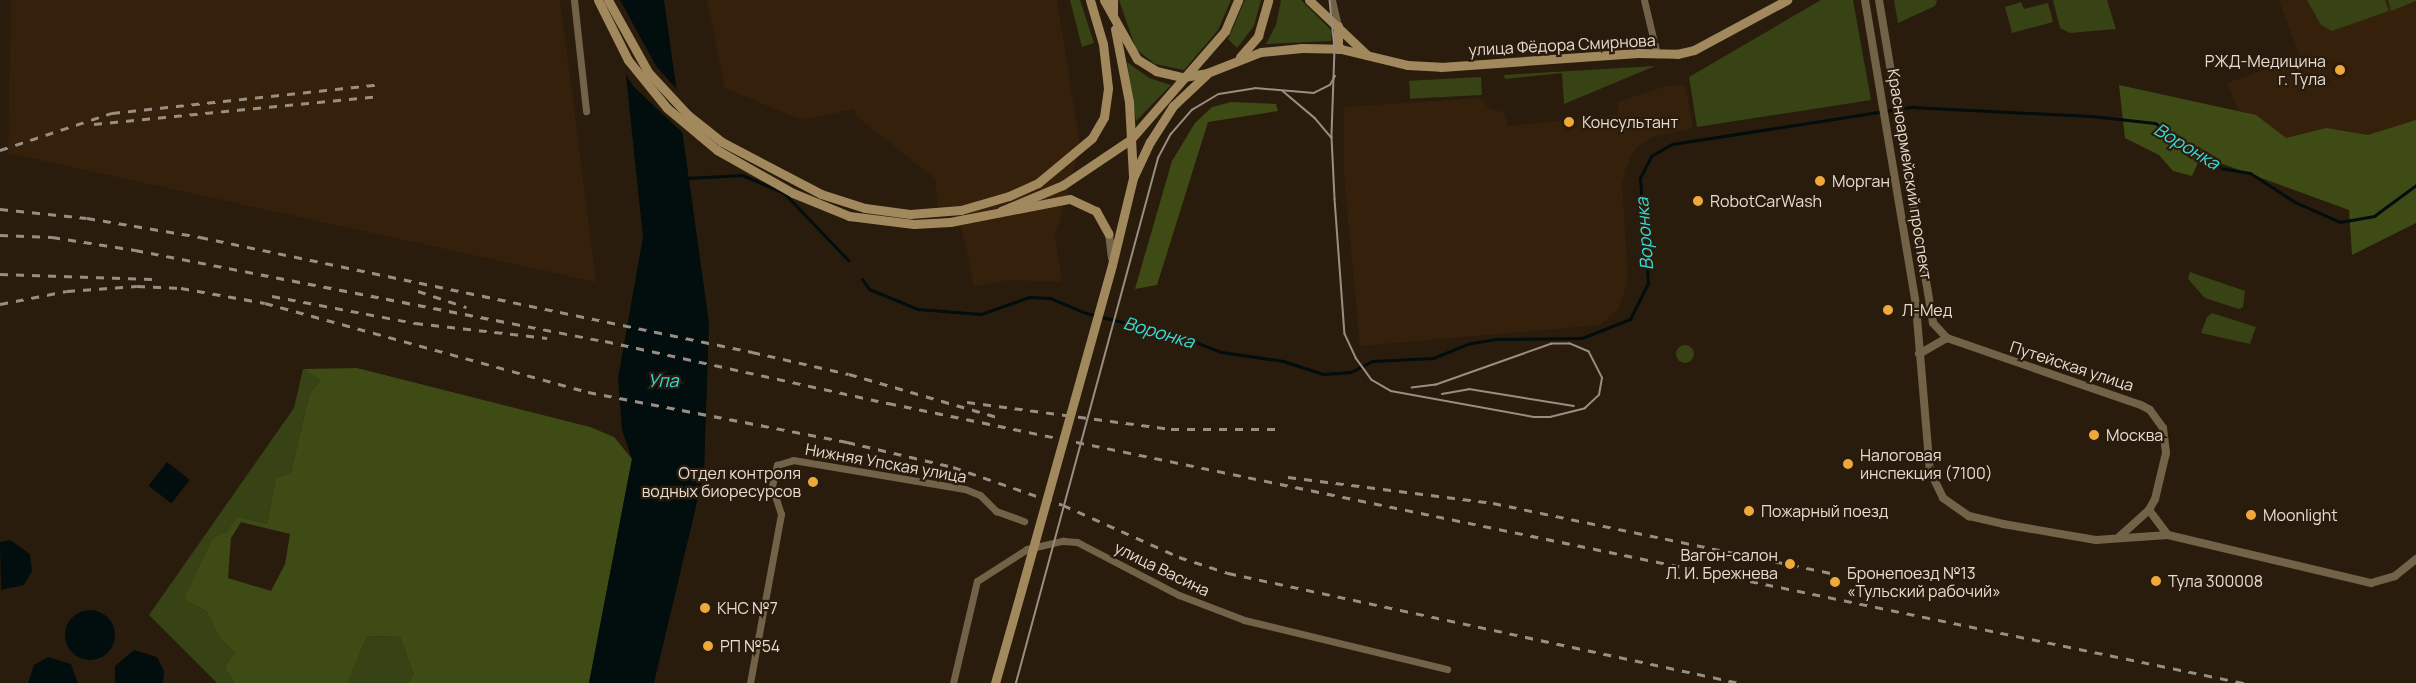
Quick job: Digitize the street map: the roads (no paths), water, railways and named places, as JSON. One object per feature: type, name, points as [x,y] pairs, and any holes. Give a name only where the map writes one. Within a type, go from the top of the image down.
[{"type":"main road","points":[[598,0],[628,60],[667,108],[729,158],[793,193],[849,216],[895,224],[950,222],[1059,199],[1077,200],[1099,214],[1109,234]]},
{"type":"main road","points":[[608,0],[648,72],[688,115],[722,142],[821,194],[865,208],[897,213],[975,207],[1038,183],[1064,164],[1092,138],[1104,117],[1108,88],[1103,44],[1090,0]]},
{"type":"main road","points":[[1104,0],[1129,48],[1144,65],[1172,75],[1207,73],[1236,60],[1258,36],[1268,0]]},
{"type":"main road","points":[[1113,0],[1113,19],[1129,102],[1133,178]]},
{"type":"main road","points":[[1000,211],[1062,185],[1130,140],[1225,31],[1238,0]]},
{"type":"main road","points":[[1309,0],[1367,55]]},
{"type":"main road","name":"улица Фёдора Смирнова","points":[[1236,60],[1279,50],[1338,49],[1407,64],[1441,67],[1694,50],[1787,0]]},
{"type":"main road","points":[[1338,26],[1338,49]]},
{"type":"main road","points":[[995,683],[1112,265],[1133,178],[1164,118],[1207,73]]},
{"type":"street","points":[[574,0],[586,111]]},
{"type":"street","points":[[1332,0],[1338,26]]},
{"type":"street","points":[[1644,0],[1657,54]]},
{"type":"street","name":"Красноармейский проспект","points":[[1865,0],[1913,287],[1930,471],[1934,485],[1953,507],[2003,524],[2096,540],[2168,535]]},
{"type":"street","name":"Красноармейский проспект","points":[[1879,0],[1933,323],[1947,338]]},
{"type":"street","points":[[1891,160],[1905,164]]},
{"type":"street","points":[[1109,234],[1112,265]]},
{"type":"street","points":[[1919,354],[1947,338]]},
{"type":"street","name":"Путейская улица","points":[[1947,338],[2150,410],[2163,428],[2166,453],[2149,510]]},
{"type":"street","name":"Нижняя Упская улица","points":[[750,683],[781,514],[772,486],[777,465],[793,460],[965,489],[980,495],[996,511],[1024,521]]},
{"type":"street","points":[[2118,537],[2149,510],[2168,535],[2371,583],[2387,580],[2416,559]]},
{"type":"street","name":"улица Васина","points":[[953,683],[977,581],[1027,549],[1063,541],[1077,542],[1179,595],[1245,620],[1447,669]]},
{"type":"water","name":"Упа","points":[[618,0],[664,0],[709,323],[704,473],[654,683],[589,683],[632,459],[622,430],[618,378],[643,237]]},
{"type":"water","points":[[167,462],[190,480],[171,503],[149,486]]},
{"type":"water","points":[[10,540],[30,554],[32,571],[24,585],[1,590],[0,542]]},
{"type":"water","points":[[85,610],[95,610],[108,617],[115,630],[115,640],[108,653],[95,660],[85,660],[76,656],[69,649],[65,640],[65,630],[69,621],[76,614]]},
{"type":"water","points":[[134,650],[157,657],[164,671],[163,683],[115,683],[115,666]]},
{"type":"water","points":[[48,657],[71,664],[78,683],[28,683],[34,665]]},
{"type":"waterway","name":"Воронка","points":[[862,279],[869,289],[918,309],[981,314],[1029,297],[1050,298],[1086,313],[1183,337],[1221,352],[1283,361],[1323,374],[1351,372],[1373,361],[1433,358],[1467,344],[1495,339],[1582,338],[1630,319],[1648,283],[1640,178],[1651,156],[1672,144],[1912,107],[2092,116],[2155,123],[2221,168],[2250,173],[2295,202],[2340,222],[2374,216],[2416,185]]},
{"type":"waterway","name":"Воронка","points":[[687,178],[742,175],[784,193],[848,260]]},
{"type":"tram line","points":[[1330,0],[1335,49],[1332,137],[1335,199],[1345,334],[1356,358],[1372,380],[1391,391],[1534,417],[1550,417],[1585,408],[1599,395],[1602,378],[1589,352],[1570,344],[1552,344],[1436,385],[1412,388]]},
{"type":"tram line","points":[[1016,683],[1158,158],[1171,134],[1192,110],[1219,94],[1255,88],[1314,93],[1330,85],[1335,76]]},
{"type":"tram line","points":[[1283,91],[1315,118],[1332,138]]},
{"type":"tram line","points":[[1442,394],[1469,389],[1574,406]]},
{"type":"railway","points":[[0,150],[112,113],[376,85]]},
{"type":"railway","points":[[94,124],[378,96]]},
{"type":"railway","points":[[0,209],[87,218],[200,237],[752,352],[849,374],[1000,418]]},
{"type":"railway","points":[[0,235],[52,237],[135,250],[605,341],[888,403],[2244,683]]},
{"type":"railway","points":[[0,274],[152,279]]},
{"type":"railway","points":[[0,304],[67,291],[137,286],[181,288],[265,303],[588,392],[847,442],[953,467],[1063,505],[1179,557],[1228,573],[1740,683]]},
{"type":"railway","points":[[418,291],[466,307]]},
{"type":"railway","points":[[272,296],[415,323],[547,338]]},
{"type":"railway","points":[[967,402],[1171,429],[1283,429]]},
{"type":"railway","points":[[1288,477],[1493,503],[1837,574]]},
{"type":"place","name":"РЖД-Медицина г. Тула","points":[[2340,70]]},
{"type":"place","name":"Консультант","points":[[1569,122]]},
{"type":"place","name":"Морган","points":[[1820,181]]},
{"type":"place","name":"RobotCarWash","points":[[1698,201]]},
{"type":"place","name":"Л-Мед","points":[[1888,310]]},
{"type":"place","name":"Москва","points":[[2094,435]]},
{"type":"place","name":"Налоговая инспекция (7100)","points":[[1848,464]]},
{"type":"place","name":"Отдел контроля водных биоресурсов","points":[[813,482]]},
{"type":"place","name":"Пожарный поезд","points":[[1749,511]]},
{"type":"place","name":"Moonlight","points":[[2251,515]]},
{"type":"place","name":"Вагон-салон Л. И. Брежнева","points":[[1790,564]]},
{"type":"place","name":"Тула 300008","points":[[2156,581]]},
{"type":"place","name":"Бронепоезд №13 «Тульский рабочий»","points":[[1835,582]]},
{"type":"place","name":"КНС №7","points":[[705,608]]},
{"type":"place","name":"РП №54","points":[[708,646]]}]
